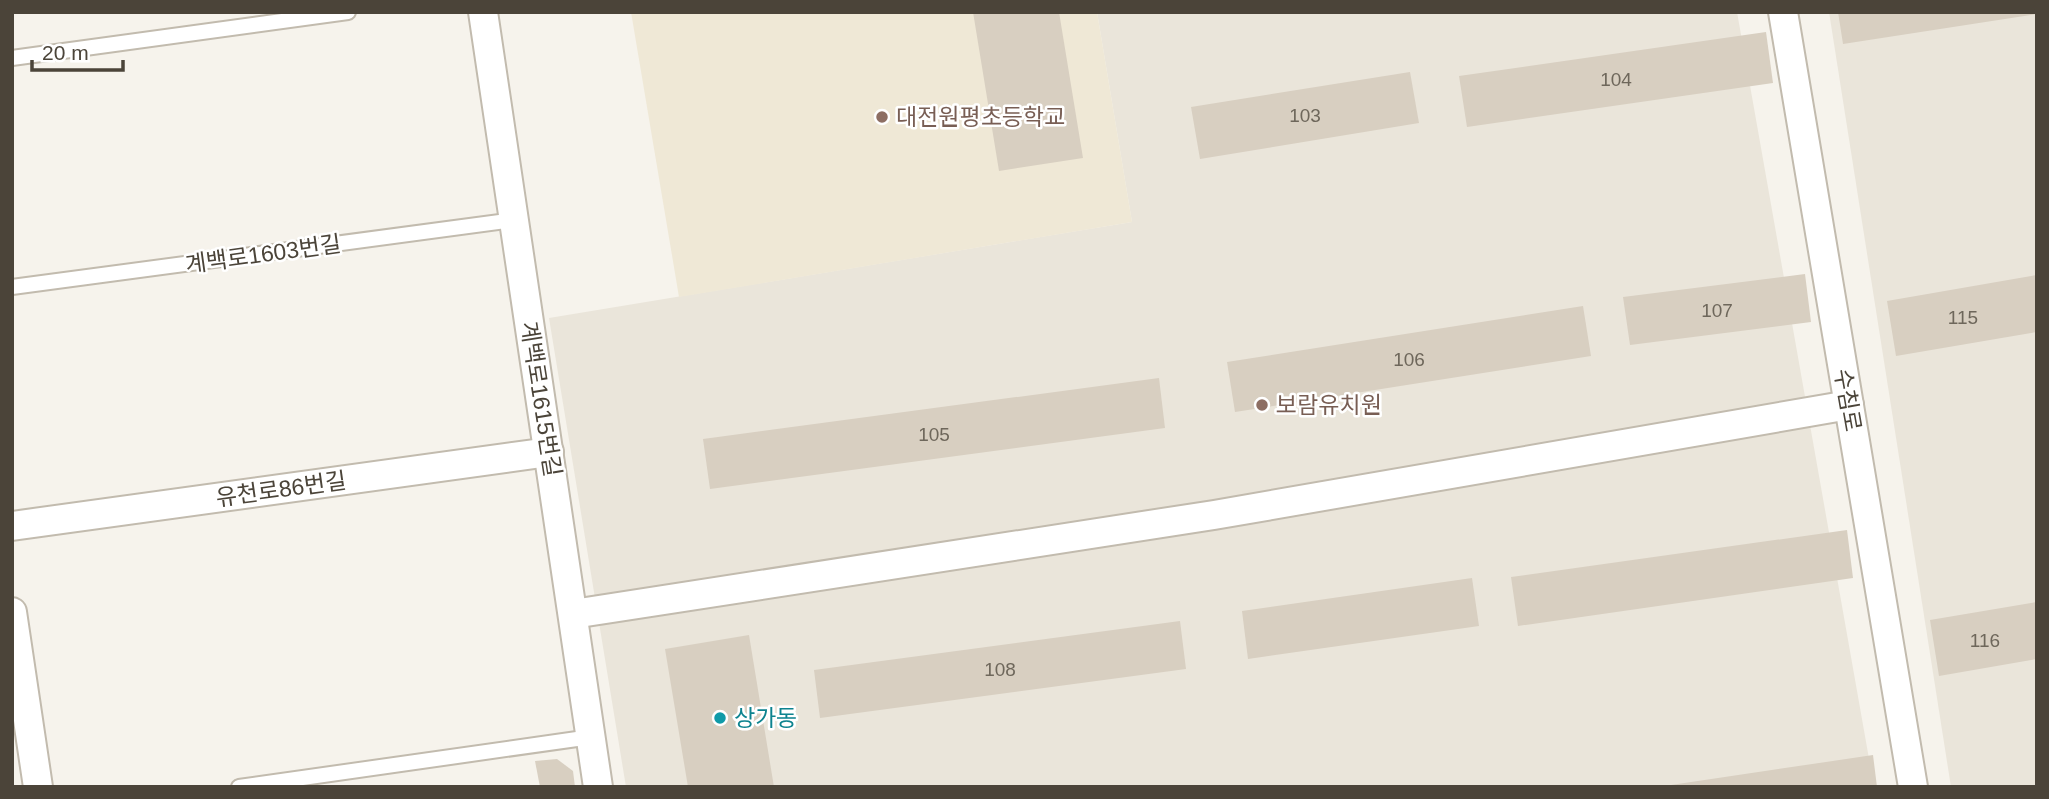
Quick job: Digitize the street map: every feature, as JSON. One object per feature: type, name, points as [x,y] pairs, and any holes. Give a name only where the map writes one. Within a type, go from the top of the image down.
[{"type":"street","name":"계백로1615번길","points":[[483,12],[598,787]]},
{"type":"street","name":"수침로","points":[[1783,12],[1913,787]]},
{"type":"street","points":[[573,614],[1205,517],[1849,405]]},
{"type":"street","name":"유천로86번길","points":[[12,526],[549,452]]},
{"type":"street","points":[[12,611],[38,787]]},
{"type":"lane","points":[[12,58],[348,12]]},
{"type":"lane","name":"계백로1603번길","points":[[12,287],[514,220]]},
{"type":"lane","points":[[240,787],[591,737]]},
{"type":"shaded area","name":"대전원평초등학교","points":[[631,12],[1097,12],[1132,222],[679,297]]},
{"type":"shaded area","points":[[1097,12],[1737,12],[1874,787],[626,787],[549,318],[1132,222]]},
{"type":"shaded area","points":[[1829,12],[2037,12],[2037,787],[1951,787]]},
{"type":"building","points":[[973,12],[1059,12],[1083,158],[999,171]]},
{"type":"building","points":[[1838,12],[2037,12],[2037,14],[1843,44]]},
{"type":"building","points":[[1766,32],[1773,83],[1467,127],[1459,76]]},
{"type":"building","points":[[1410,72],[1419,123],[1200,159],[1191,107]]},
{"type":"building","points":[[1805,274],[1811,322],[1630,345],[1623,297]]},
{"type":"building","points":[[2037,275],[2037,332],[1896,356],[1887,301]]},
{"type":"building","points":[[1583,306],[1591,356],[1235,412],[1227,362]]},
{"type":"building","points":[[1159,378],[1165,428],[710,489],[703,439]]},
{"type":"building","points":[[1847,530],[1853,578],[1518,626],[1511,577]]},
{"type":"building","points":[[1472,578],[1479,626],[1248,659],[1242,611]]},
{"type":"building","points":[[2037,602],[2037,659],[1939,676],[1930,620]]},
{"type":"building","points":[[1180,621],[1186,669],[820,718],[814,670]]},
{"type":"building","name":"상가동","points":[[749,635],[774,787],[688,787],[665,649]]},
{"type":"building","points":[[1873,755],[1877,787],[1671,787],[1671,785]]},
{"type":"building","points":[[557,759],[573,771],[575,787],[540,787],[535,761]]},
{"type":"place","name":"대전원평초등학교","points":[[882,117]]},
{"type":"place","name":"보람유치원","points":[[1262,405]]},
{"type":"place","name":"상가동","points":[[720,718]]}]
